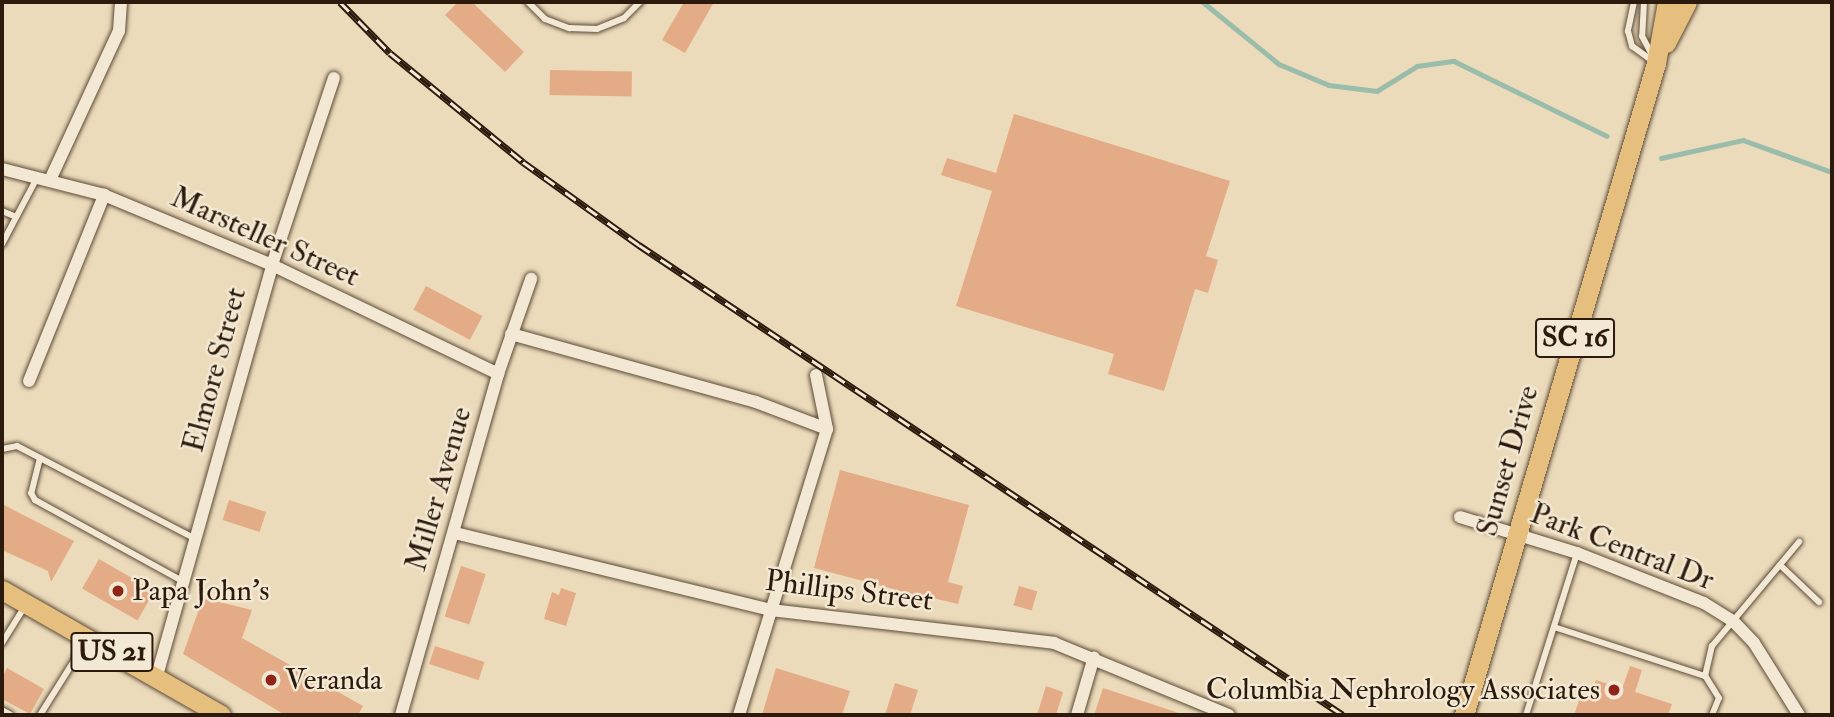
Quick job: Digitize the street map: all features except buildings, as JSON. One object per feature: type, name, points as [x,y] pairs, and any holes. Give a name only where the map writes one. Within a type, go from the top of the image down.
[{"type":"main road","name":"Sunset Drive","points":[[1464,715],[1656,63],[1667,2]]},
{"type":"main road","name":"Sunset Drive","points":[[1656,63],[1687,2]]},
{"type":"main road","name":"US 21","points":[[3,592],[221,715]]},
{"type":"street","points":[[44,179],[119,31],[121,2]]},
{"type":"street","name":"Elmore Street","points":[[156,679],[272,265],[334,79]]},
{"type":"street","name":"Marsteller Street","points":[[2,169],[104,195],[272,265],[498,374]]},
{"type":"street","points":[[29,381],[104,195]]},
{"type":"street","name":"Miller Avenue","points":[[401,715],[455,533],[498,374],[531,279]]},
{"type":"street","points":[[511,334],[756,402],[827,429]]},
{"type":"street","points":[[739,715],[827,429],[816,375]]},
{"type":"street","name":"Park Central Dr","points":[[1461,517],[1577,553],[1704,603],[1733,621],[1775,671],[1798,715]]},
{"type":"street","name":"Phillips Street","points":[[455,533],[770,610],[1031,639],[1094,657],[1230,715]]},
{"type":"street","points":[[1077,715],[1094,657]]},
{"type":"lane","points":[[528,2],[545,19],[569,28],[597,29],[624,18],[640,2]]},
{"type":"lane","points":[[1634,2],[1628,31],[1632,46],[1656,63]]},
{"type":"lane","points":[[1644,2],[1642,36],[1656,63]]},
{"type":"lane","points":[[2,244],[16,217],[44,179]]},
{"type":"lane","points":[[2,211],[16,217]]},
{"type":"lane","points":[[2,449],[17,446],[196,539]]},
{"type":"lane","points":[[40,458],[31,493],[35,500],[184,582]]},
{"type":"lane","points":[[1705,676],[1712,646],[1799,542]]},
{"type":"lane","points":[[1527,715],[1577,553]]},
{"type":"lane","points":[[1780,565],[1819,602]]},
{"type":"lane","points":[[2,643],[26,604]]},
{"type":"lane","points":[[1554,627],[1705,676],[1719,698],[1712,715]]},
{"type":"lane","points":[[40,715],[88,638]]},
{"type":"lane","points":[[2,710],[11,715]]},
{"type":"waterway","points":[[1203,2],[1279,64],[1329,85],[1377,91],[1417,66],[1454,61],[1607,136]]},
{"type":"waterway","points":[[1661,158],[1743,140],[1832,172]]},
{"type":"railway","points":[[340,2],[390,53],[523,162],[639,245],[1343,715]]},
{"type":"place","name":"Papa John's","points":[[118,591]]},
{"type":"place","name":"Veranda","points":[[271,680]]},
{"type":"place","name":"Columbia Nephrology Associates","points":[[1614,690]]}]
